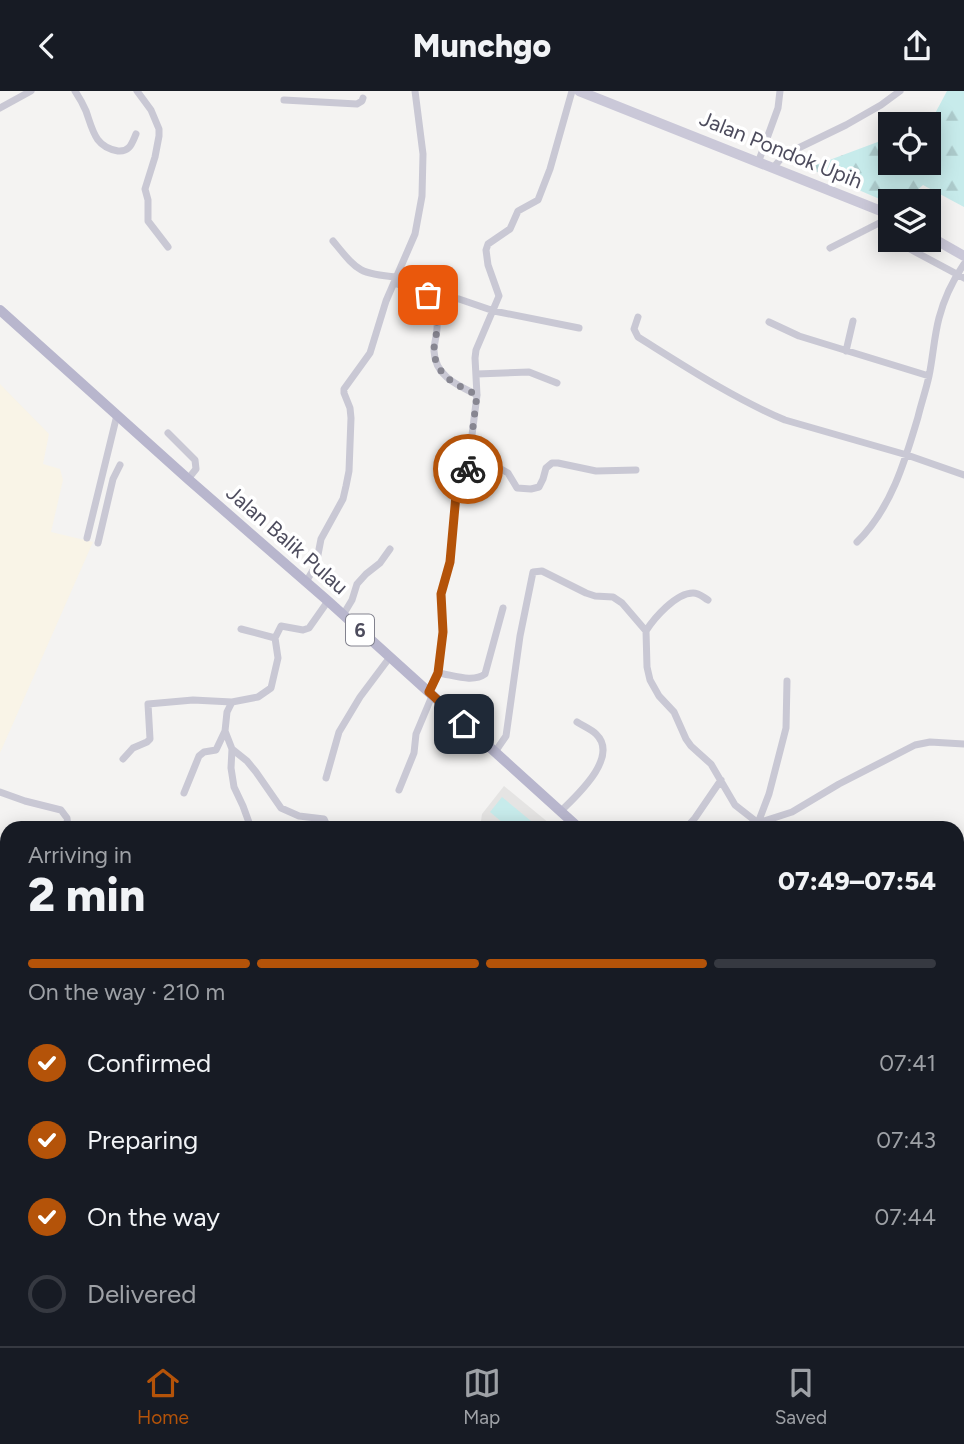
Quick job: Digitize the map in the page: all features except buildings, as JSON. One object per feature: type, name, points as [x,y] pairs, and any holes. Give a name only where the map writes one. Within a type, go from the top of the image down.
[{"type":"main road","name":"Jalan Pondok Upih","points":[[579,91],[878,211]]},
{"type":"main road","points":[[941,243],[964,255]]},
{"type":"main road","name":"Jalan Balik Pulau","points":[[0,310],[572,821]]},
{"type":"street","points":[[75,91],[85,109],[90,126],[105,148],[127,151],[136,134]]},
{"type":"street","points":[[136,91],[151,110],[159,129],[155,157],[145,189],[148,221],[168,247]]},
{"type":"street","points":[[306,582],[316,565],[321,540],[343,499],[346,487],[351,418],[344,389],[370,353],[386,301],[415,234],[422,196],[423,154],[415,91]]},
{"type":"street","points":[[399,790],[414,753],[416,734],[438,673],[443,632],[441,594],[450,562],[454,506],[456,495],[471,463],[477,395],[476,350],[499,296],[488,265],[486,250],[488,244],[510,229],[518,211],[538,200],[550,169],[572,91]]},
{"type":"street","points":[[758,163],[778,108],[780,91]]},
{"type":"street","points":[[773,168],[784,155],[857,119],[900,91]]},
{"type":"street","points":[[0,108],[26,92]]},
{"type":"street","points":[[285,98],[360,104],[363,98]]},
{"type":"street","points":[[830,248],[878,223]]},
{"type":"street","points":[[333,241],[362,271],[396,280],[416,291],[459,299],[494,311],[579,328]]},
{"type":"street","points":[[916,252],[961,276]]},
{"type":"street","points":[[857,541],[880,514],[907,455],[929,376],[938,320],[942,307],[961,276],[964,264]]},
{"type":"street","points":[[416,291],[437,322],[434,349],[440,372],[477,395]]},
{"type":"street","points":[[638,317],[634,329],[638,337],[744,401],[785,420],[907,455],[964,475]]},
{"type":"street","points":[[769,321],[799,336],[929,376]]},
{"type":"street","points":[[846,351],[853,321]]},
{"type":"street","points":[[477,374],[529,372],[557,383]]},
{"type":"street","points":[[87,538],[117,415]]},
{"type":"street","points":[[169,433],[195,460],[196,469],[188,479]]},
{"type":"street","points":[[471,463],[501,469],[508,473],[517,488],[523,489],[539,487],[545,468],[555,463],[596,471],[636,470]]},
{"type":"street","points":[[98,543],[113,479],[120,465]]},
{"type":"street","points":[[343,615],[352,600],[356,584],[380,563],[390,549]]},
{"type":"street","points":[[495,752],[506,736],[520,636],[533,572],[542,571],[595,596],[613,597],[622,603],[646,631]]},
{"type":"street","points":[[708,600],[696,594],[685,595],[656,616],[646,631],[647,667],[650,680],[659,696],[674,712],[686,739],[711,764],[727,795],[752,821]]},
{"type":"street","points":[[123,759],[133,748],[150,739],[148,704],[192,700],[232,702],[258,697],[271,688],[278,658],[275,638],[281,625],[303,630],[309,628],[328,601]]},
{"type":"street","points":[[438,673],[474,679],[482,677],[503,608]]},
{"type":"street","points":[[241,629],[275,638]]},
{"type":"street","points":[[326,778],[339,732],[360,697],[390,657]]},
{"type":"street","points":[[759,821],[786,729],[787,681]]},
{"type":"street","points":[[184,793],[199,756],[204,752],[216,750],[225,731],[227,712],[232,702]]},
{"type":"street","points":[[561,811],[593,776],[603,755],[602,744],[596,733],[577,722]]},
{"type":"street","points":[[225,731],[232,749],[232,778],[248,821]]},
{"type":"street","points":[[768,820],[792,812],[839,784],[915,745],[930,741],[964,744]]},
{"type":"street","points":[[232,749],[247,761],[281,808],[299,816],[327,821]]},
{"type":"street","points":[[692,821],[721,781]]},
{"type":"street","points":[[0,792],[61,810],[67,821]]},
{"type":"shaded area","points":[[0,384],[49,434],[43,464],[60,469],[63,480],[51,532],[93,542],[0,753]]},
{"type":"shaded area","points":[[504,786],[546,821],[481,821],[482,814]]},
{"type":"green space","points":[[947,91],[964,91],[964,207],[941,195],[941,189],[930,189],[923,185],[918,189],[878,189],[878,198],[808,168],[878,142],[878,175],[941,175],[941,112],[936,112]]},
{"type":"green space","points":[[502,797],[531,821],[501,821],[490,812]]},
{"type":"way so far","points":[[428,295],[416,291],[437,322],[434,349],[440,372],[477,395],[471,463],[468,469]]},
{"type":"route","points":[[464,724],[429,692],[438,673],[442,645],[441,594],[450,562],[454,506],[468,469]]}]
